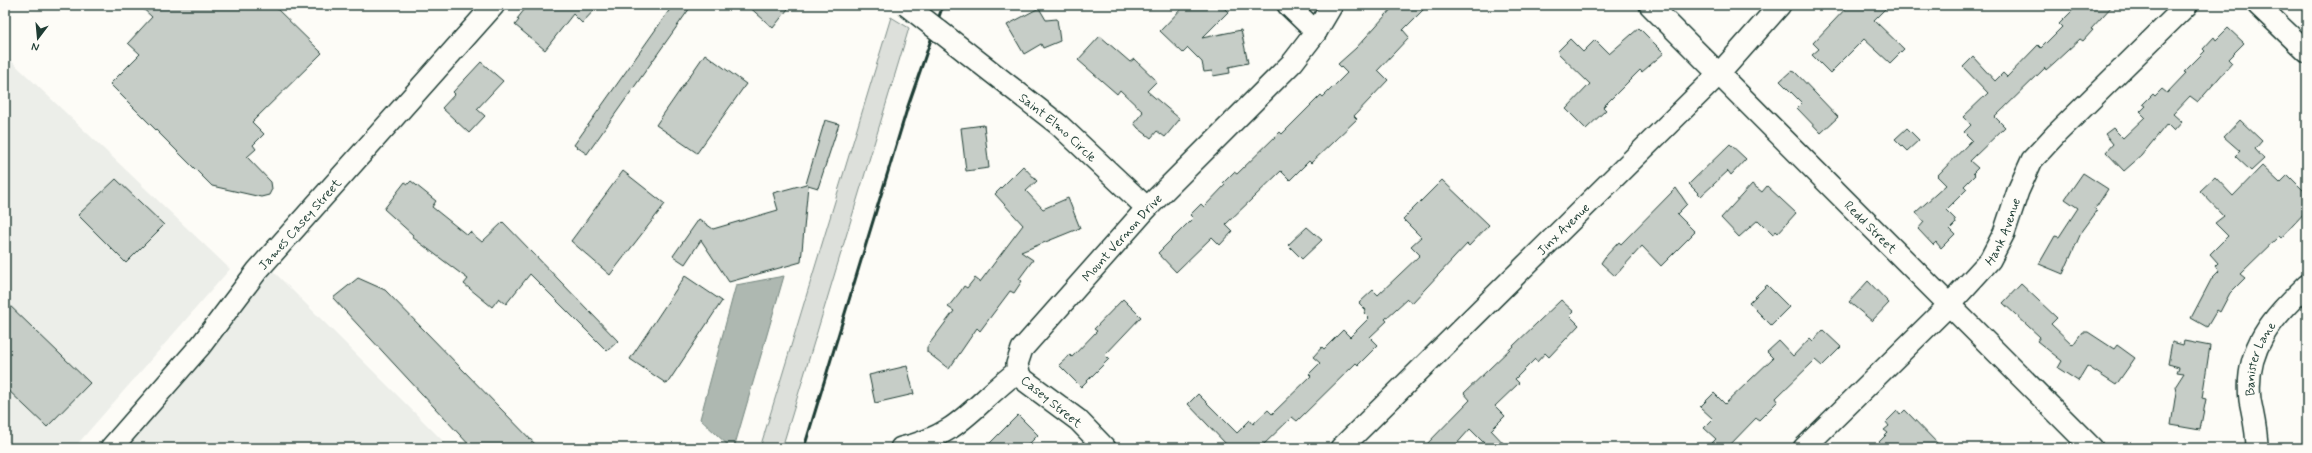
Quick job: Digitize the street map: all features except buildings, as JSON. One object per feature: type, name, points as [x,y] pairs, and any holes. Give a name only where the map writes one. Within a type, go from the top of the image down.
[{"type":"street","name":"James Casey Street","points":[[111,448],[201,345],[257,271],[494,5]]},
{"type":"street","name":"Saint Elmo Circle","points":[[906,5],[1060,125],[1147,208]]},
{"type":"street","points":[[1288,5],[1316,32]]},
{"type":"street","name":"Mount Vernon Drive","points":[[1018,371],[1018,357],[1022,349],[1147,208],[1282,74],[1316,32],[1332,5]]},
{"type":"street","name":"Redd Street","points":[[1650,5],[2092,448]]},
{"type":"street","name":"Jinx Avenue","points":[[1341,448],[1719,74],[1780,5]]},
{"type":"street","name":"Hank Avenue","points":[[1804,448],[1949,305],[1990,260],[2004,233],[2018,191],[2032,160],[2057,132],[2187,5]]},
{"type":"street","points":[[2258,5],[2307,52]]},
{"type":"street","name":"Banister Lane","points":[[2257,448],[2249,380],[2252,360],[2261,337],[2281,311],[2307,285]]},
{"type":"street","points":[[901,448],[931,439],[958,424],[1000,384],[1018,371]]},
{"type":"street","name":"Casey Street","points":[[1018,371],[1025,383],[1078,420],[1105,448]]},
{"type":"shaded area","points":[[891,17],[909,28],[782,448],[760,448]]},
{"type":"shaded area","points":[[5,55],[230,269],[74,448],[5,448]]},
{"type":"shaded area","points":[[273,271],[450,448],[127,448]]},
{"type":"shaded area","points":[[784,276],[734,448],[731,448],[700,419],[736,285]]},
{"type":"railway","points":[[804,448],[908,106],[943,5]]}]
